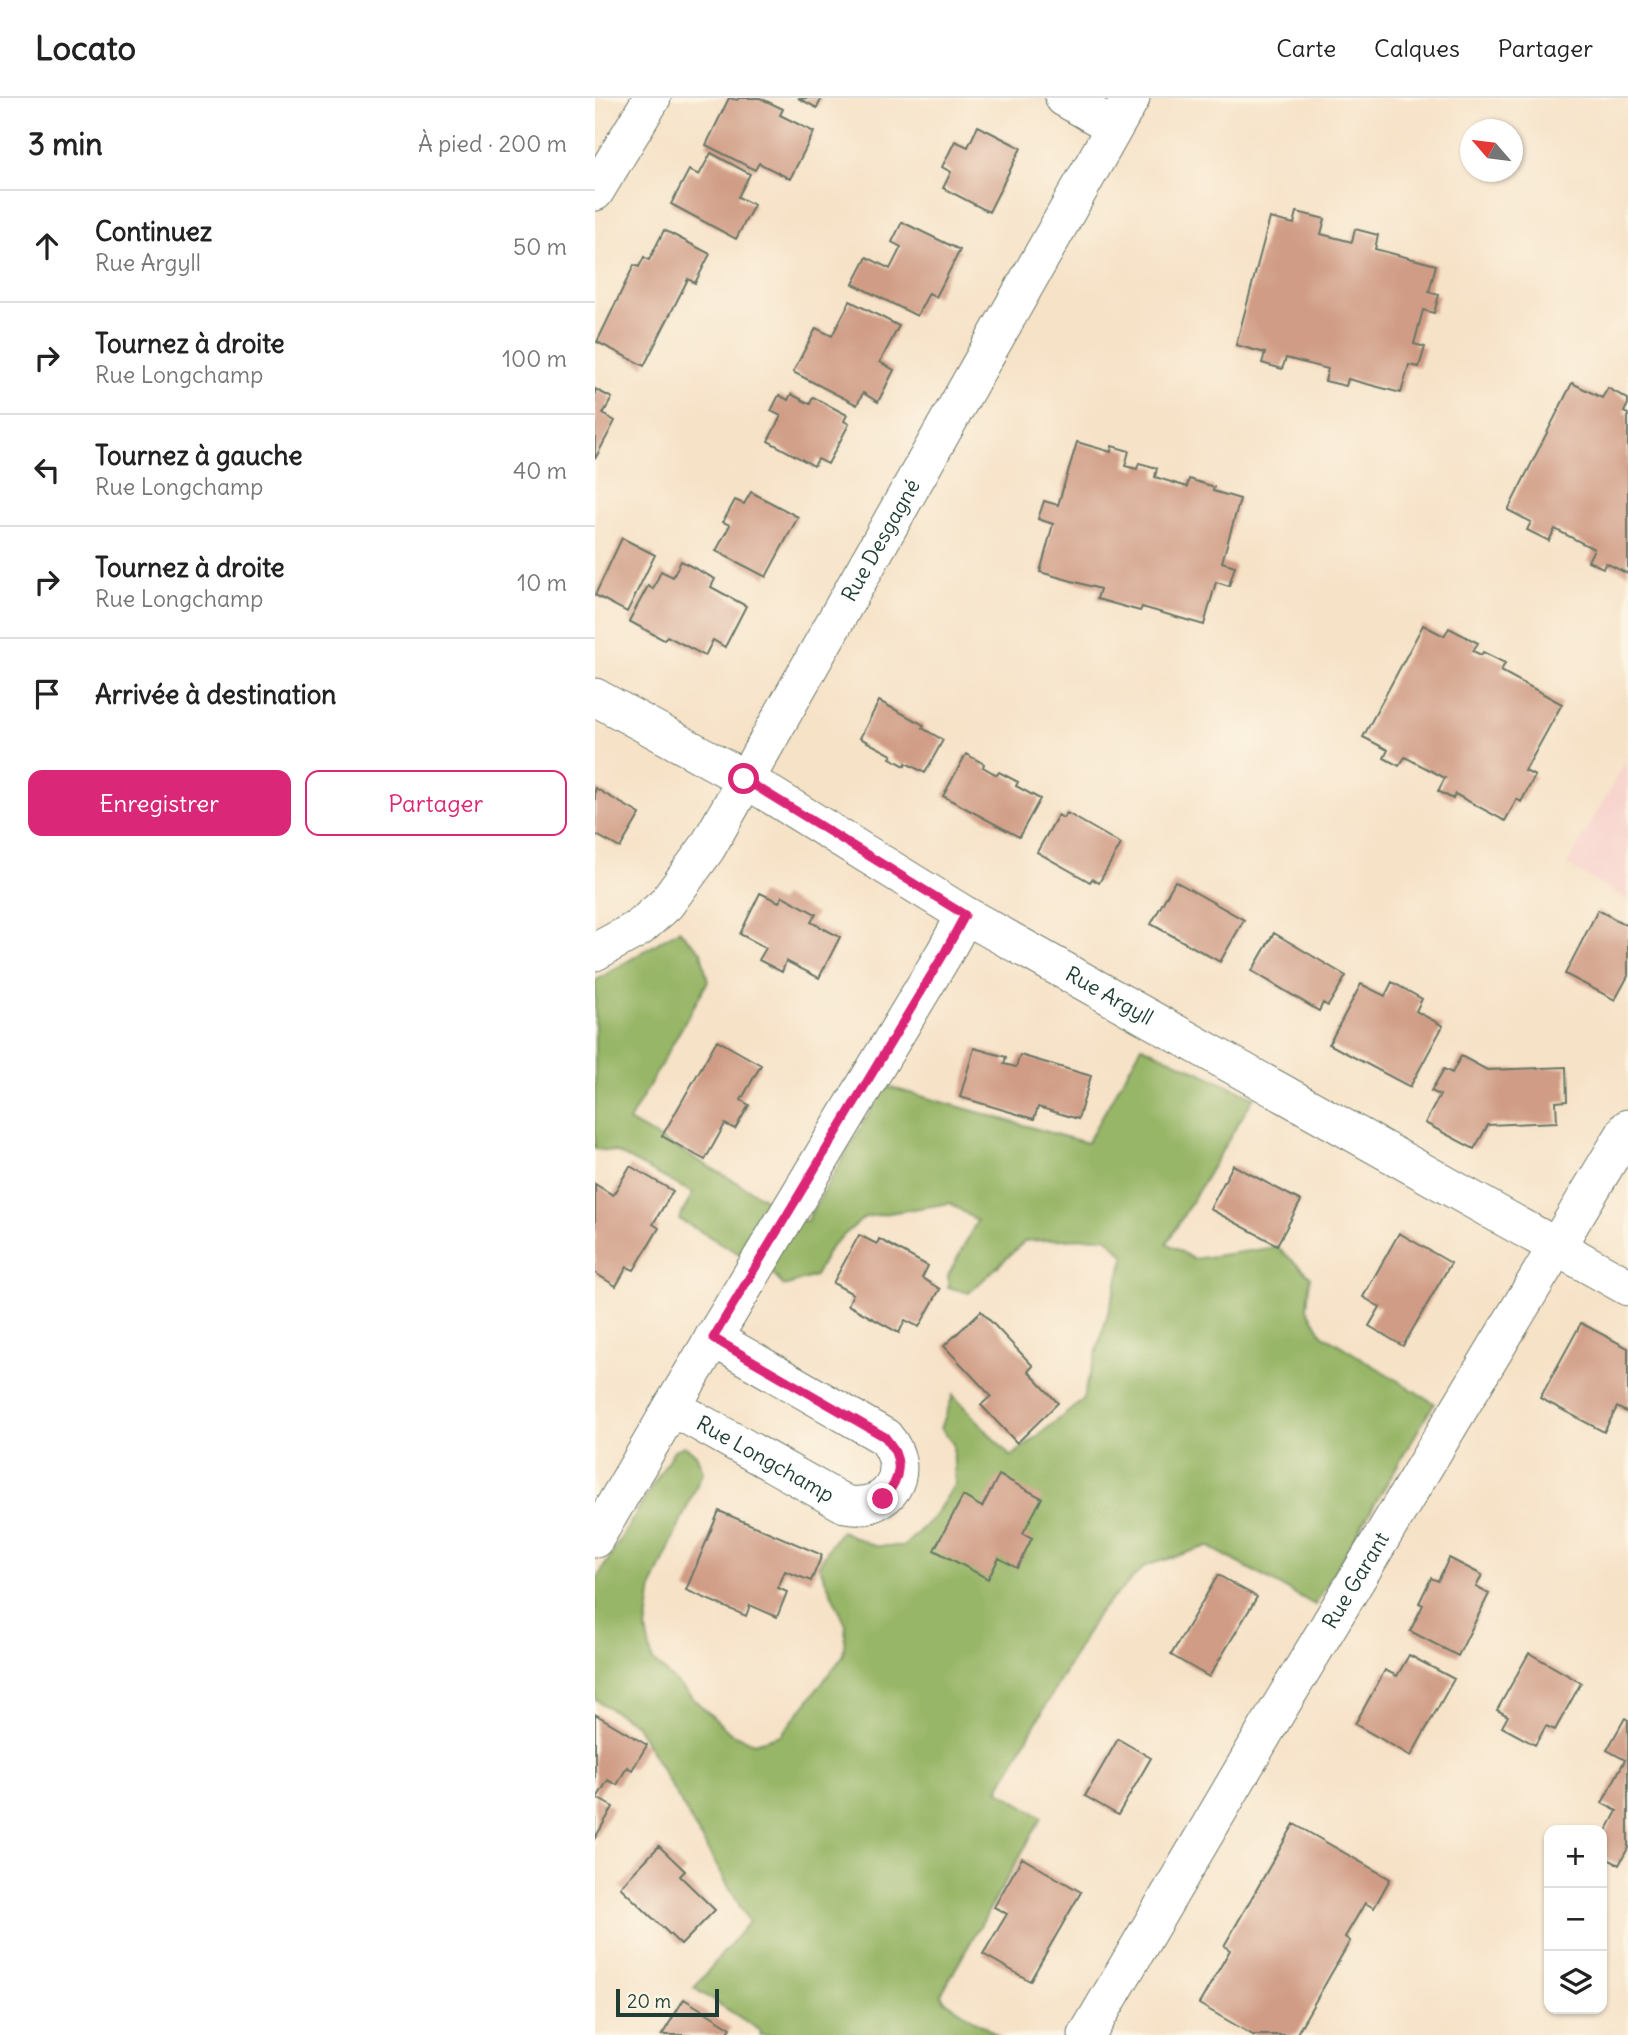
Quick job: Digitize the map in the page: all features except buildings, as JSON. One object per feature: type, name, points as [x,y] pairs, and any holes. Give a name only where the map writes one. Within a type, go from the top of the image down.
[{"type":"street","points":[[595,192],[652,98]]},
{"type":"street","points":[[1065,98],[1122,112]]},
{"type":"street","name":"Rue Desgagné","points":[[595,952],[639,928],[666,904],[707,848],[1122,112]]},
{"type":"street","name":"Rue Argyll","points":[[595,697],[744,779],[965,915],[1628,1287]]},
{"type":"street","name":"Rue Longchamp","points":[[595,1539],[965,915]]},
{"type":"street","name":"Rue Garant","points":[[1087,2035],[1266,1730],[1628,1128]]},
{"type":"street","name":"Rue Longchamp","points":[[672,1407],[845,1504],[858,1507],[871,1505],[883,1499],[892,1489],[897,1479],[897,1456],[885,1437],[713,1338]]},
{"type":"shaded area","points":[[1628,758],[1628,900],[1567,865]]},
{"type":"green space","points":[[679,930],[701,952],[708,981],[629,1121],[806,1222],[885,1086],[1087,1143],[1142,1046],[1254,1097],[1167,1243],[1193,1259],[1277,1247],[1310,1276],[1307,1308],[1322,1334],[1434,1403],[1315,1605],[1208,1546],[1145,1566],[1098,1613],[998,1790],[1042,1817],[941,1994],[944,2000],[997,2035],[760,2035],[761,2031],[694,1988],[749,1922],[636,1725],[595,1699],[595,1582],[674,1450],[684,1446],[696,1454],[703,1471],[652,1587],[646,1630],[652,1660],[730,1733],[754,1743],[781,1735],[843,1656],[846,1625],[819,1566],[830,1546],[841,1531],[874,1546],[904,1546],[933,1518],[955,1484],[953,1444],[941,1428],[953,1395],[1011,1457],[1082,1401],[1125,1256],[1106,1237],[1025,1241],[969,1293],[948,1287],[948,1276],[977,1221],[950,1203],[865,1217],[831,1246],[815,1276],[784,1286],[771,1272],[679,1219],[693,1193],[616,1152],[595,1149],[595,981]]},
{"type":"route","points":[[744,779],[965,915],[713,1338],[885,1437],[897,1456],[898,1468],[897,1479],[883,1499]]}]
